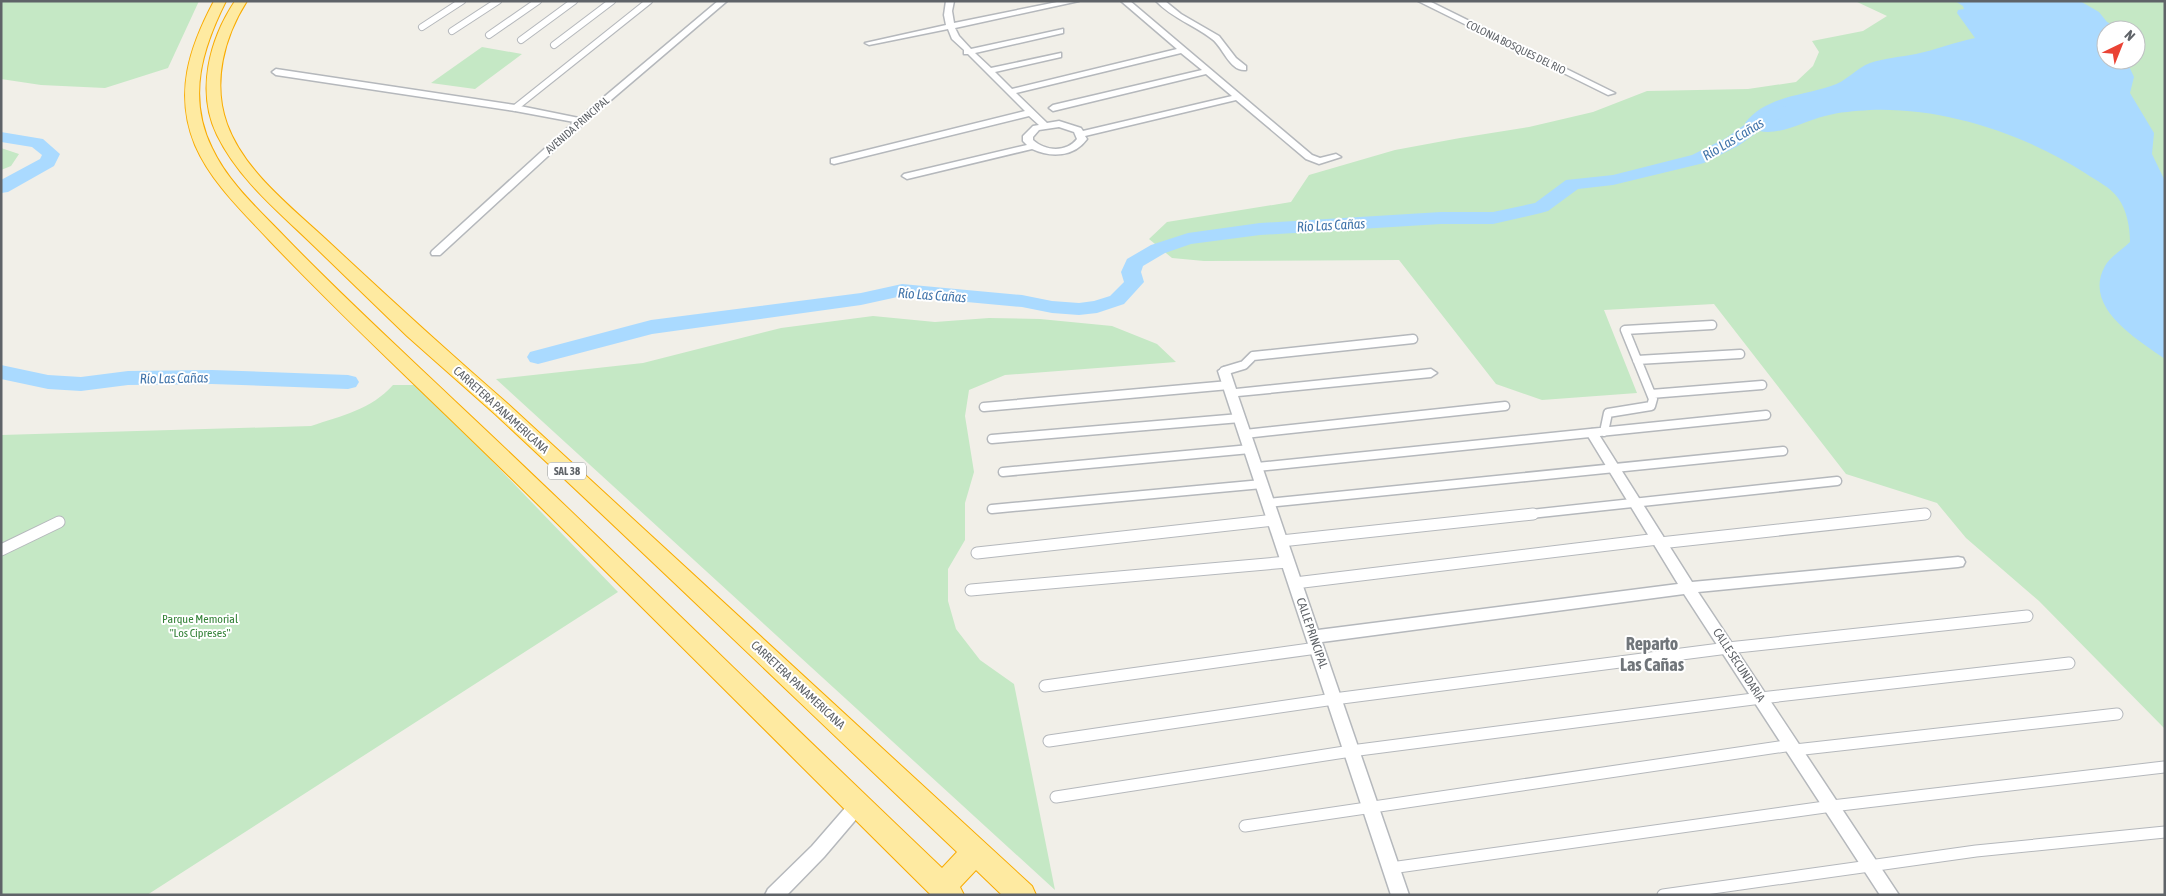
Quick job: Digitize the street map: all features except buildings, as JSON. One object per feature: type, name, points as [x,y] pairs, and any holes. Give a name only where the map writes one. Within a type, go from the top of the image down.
[{"type":"highway","name":"SAL 38","points":[[220,1],[199,44],[192,71],[192,112],[210,160],[226,184],[337,301],[604,554],[946,891]]},
{"type":"highway","name":"CARRETERA PANAMERICANA","points":[[241,1],[224,31],[216,64],[215,100],[217,116],[235,154],[262,187],[398,316],[502,409],[1022,895]]},
{"type":"highway","points":[[337,301],[358,296],[368,288]]},
{"type":"highway","points":[[369,332],[379,322],[398,316]]},
{"type":"highway","points":[[946,891],[976,852]]},
{"type":"street","points":[[422,27],[462,1]]},
{"type":"street","points":[[452,32],[498,1]]},
{"type":"street","points":[[490,35],[538,1]]},
{"type":"street","points":[[521,40],[574,1]]},
{"type":"street","points":[[554,45],[612,1]]},
{"type":"street","points":[[515,108],[649,1]]},
{"type":"street","name":"AVENIDA PRINCIPAL","points":[[436,253],[581,121],[723,1]]},
{"type":"street","points":[[950,1],[947,12],[955,37],[967,52],[1029,113],[1044,125]]},
{"type":"street","points":[[869,43],[1075,1]]},
{"type":"street","points":[[1125,1],[1309,157],[1319,161],[1336,157]]},
{"type":"street","points":[[1160,1],[1178,16],[1216,38],[1233,60],[1243,68]]},
{"type":"street","name":"COLONIA BOSQUES DEL RIO","points":[[1422,1],[1611,93]]},
{"type":"street","points":[[967,52],[1060,31]]},
{"type":"street","points":[[1009,92],[1184,50]]},
{"type":"street","points":[[988,71],[1058,55]]},
{"type":"street","points":[[1053,108],[1208,71]]},
{"type":"street","points":[[276,72],[515,108],[581,121]]},
{"type":"street","points":[[1081,134],[1238,97]]},
{"type":"street","points":[[834,161],[1029,113]]},
{"type":"street","points":[[907,176],[1032,146],[1047,151],[1066,150],[1080,144],[1082,139],[1078,130],[1067,125],[1044,125],[1030,132],[1028,136],[1032,146]]},
{"type":"street","points":[[1598,432],[1608,413],[1651,406],[1653,399],[1625,330],[1712,325]]},
{"type":"street","points":[[1228,383],[1241,368],[1249,363],[1253,356],[1413,339]]},
{"type":"street","points":[[1637,360],[1740,354]]},
{"type":"street","points":[[984,407],[1228,383],[1431,373]]},
{"type":"street","name":"CALLE PRINCIPAL","points":[[1228,383],[1400,895]]},
{"type":"street","points":[[1651,394],[1762,385]]},
{"type":"street","points":[[1245,434],[1504,406]]},
{"type":"street","points":[[1257,468],[1766,415]]},
{"type":"street","points":[[992,439],[1240,418]]},
{"type":"street","name":"CALLE SECUNDARIA","points":[[1598,432],[1612,467],[1688,588],[1890,895]]},
{"type":"street","points":[[1003,472],[1250,449]]},
{"type":"street","points":[[1268,503],[1783,451]]},
{"type":"street","points":[[1281,541],[1837,481]]},
{"type":"street","points":[[992,509],[1262,484]]},
{"type":"street","points":[[1295,583],[1659,541],[1925,514]]},
{"type":"street","points":[[977,553],[1274,520]]},
{"type":"street","points":[[1,550],[59,522]]},
{"type":"street","points":[[971,590],[1288,562]]},
{"type":"street","points":[[1045,686],[1315,643],[1688,588],[1958,562]]},
{"type":"street","points":[[1050,741],[1334,699],[1728,648],[2027,616]]},
{"type":"street","points":[[1056,797],[1351,751],[1761,698],[2069,663]]},
{"type":"street","points":[[1245,826],[1370,806],[1793,747],[2117,714]]},
{"type":"street","points":[[1391,868],[1832,806],[2164,767]]},
{"type":"street","points":[[774,895],[800,872],[834,836],[858,805]]},
{"type":"street","points":[[1663,895],[1870,864],[2077,839],[2165,832]]},
{"type":"green space","points":[[1,1],[199,1],[168,68],[105,88],[41,85],[1,79]]},
{"type":"green space","points":[[1855,1],[2165,1],[2165,729],[2039,601],[1966,538],[1937,503],[1846,474],[1714,304],[1604,310],[1637,393],[1542,400],[1496,384],[1399,260],[1204,261],[1172,258],[1149,239],[1167,222],[1291,202],[1309,175],[1395,150],[1529,127],[1593,112],[1647,91],[1748,89],[1796,82],[1813,66],[1819,52],[1812,41],[1863,31],[1887,16]]},
{"type":"green space","points":[[482,47],[522,54],[475,89],[431,83]]},
{"type":"green space","points":[[1,148],[19,154],[11,166],[1,170]]},
{"type":"green space","points":[[873,316],[935,322],[989,318],[1040,319],[1112,326],[1157,344],[1176,362],[1005,375],[969,390],[965,416],[974,472],[965,503],[965,540],[948,569],[948,601],[956,629],[980,660],[1014,684],[1055,890],[496,379],[643,363],[781,328]]},
{"type":"green space","name":"Parque Memorial \"Los Cipreses\"","points":[[393,385],[419,385],[618,592],[147,895],[1,895],[1,435],[311,426],[366,406]]},
{"type":"water","points":[[1955,1],[2080,1],[2099,12],[2105,20],[2096,20],[2096,70],[2131,70],[2134,77],[2130,93],[2154,133],[2152,154],[2165,181],[2165,359],[2128,332],[2116,320],[2106,308],[2101,295],[2100,281],[2105,266],[2113,256],[2130,242],[2124,208],[2115,194],[2107,187],[2061,159],[2010,135],[1954,118],[1926,113],[1898,110],[1847,112],[1825,116],[1784,130],[1767,132],[1755,130],[1745,123],[1763,107],[1785,98],[1836,84],[1870,63],[1923,52],[1975,38],[1957,13],[1958,10],[1964,9],[1963,6]]},
{"type":"waterway","name":"Río Las Cañas","points":[[538,357],[651,327],[861,299],[902,290],[1022,301],[1052,307],[1079,309],[1097,307],[1117,300],[1128,290],[1134,282],[1131,272],[1134,263],[1158,249],[1188,239],[1260,229],[1441,218],[1493,218],[1541,207],[1573,184],[1613,180],[1698,159],[1732,142],[1763,120],[1780,111]]},
{"type":"waterway","name":"Río Las Cañas","points":[[1,137],[37,143],[51,154],[48,162],[1,188]]},
{"type":"waterway","name":"Río Las Cañas","points":[[1,372],[48,382],[81,384],[128,378],[212,377],[348,382]]},
{"type":"waterway","name":"Río Las Cañas","points":[[1,373],[6,373]]},
{"type":"district","name":"Reparto Las Cañas","points":[[1652,653]]}]
